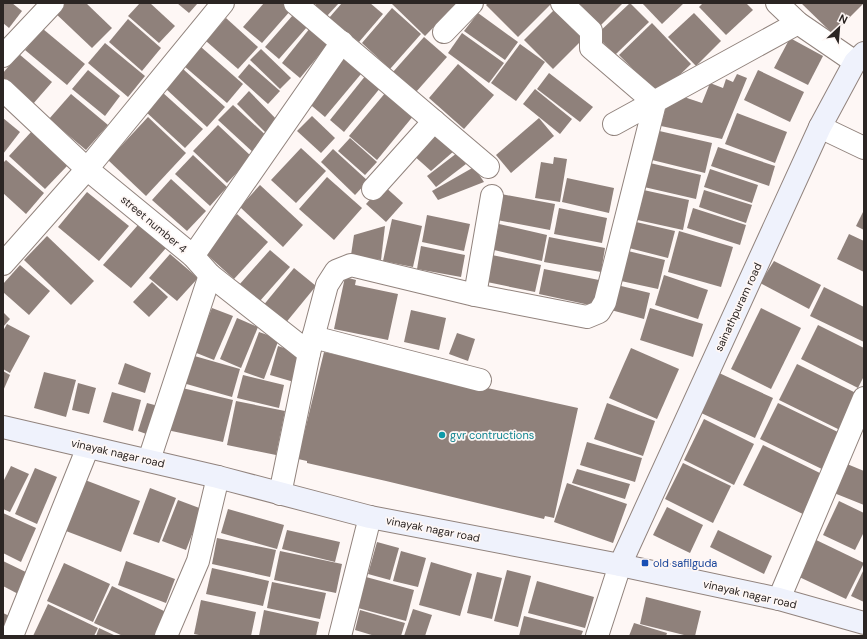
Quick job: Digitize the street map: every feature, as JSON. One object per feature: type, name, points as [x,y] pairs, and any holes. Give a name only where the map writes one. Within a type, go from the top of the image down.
[{"type":"street","points":[[3,56],[53,3]]},
{"type":"street","points":[[3,264],[87,168],[223,3]]},
{"type":"street","points":[[295,3],[488,167]]},
{"type":"street","points":[[444,32],[472,3]]},
{"type":"street","points":[[562,3],[592,31],[591,48],[655,102]]},
{"type":"street","points":[[778,3],[798,23],[860,58]]},
{"type":"street","points":[[614,124],[798,23]]},
{"type":"street","points":[[193,256],[342,42]]},
{"type":"street","name":"sainathpuram road","points":[[620,564],[820,128],[860,58]]},
{"type":"street","name":"street number 4","points":[[3,90],[87,168],[193,256],[210,275],[311,345]]},
{"type":"street","points":[[280,494],[311,345],[327,284],[336,271],[351,265],[475,295],[587,316],[599,312],[605,302],[655,102]]},
{"type":"street","points":[[372,189],[434,121]]},
{"type":"street","points":[[820,128],[864,148]]},
{"type":"street","points":[[475,295],[492,196]]},
{"type":"street","points":[[149,460],[210,275]]},
{"type":"street","points":[[311,345],[480,380]]},
{"type":"street","points":[[779,599],[864,398]]},
{"type":"street","name":"vinayak nagar road","points":[[3,428],[149,460],[370,517],[620,564],[779,599],[861,628]]},
{"type":"street","points":[[12,636],[88,446]]},
{"type":"street","points":[[166,636],[198,561],[218,477]]},
{"type":"street","points":[[340,636],[370,517]]},
{"type":"street","points":[[597,636],[620,564]]},
{"type":"building","points":[[3,3],[12,3],[22,11],[9,28],[3,23]]},
{"type":"building","points":[[60,3],[86,3],[112,28],[92,48],[53,11]]},
{"type":"building","points":[[140,3],[150,3],[175,26],[159,43],[128,16]]},
{"type":"building","points":[[177,3],[198,3],[189,13]]},
{"type":"building","points":[[264,3],[283,3],[291,10],[262,43],[243,27]]},
{"type":"building","points":[[317,3],[339,3],[326,17],[314,6]]},
{"type":"building","points":[[342,3],[370,3],[383,14],[359,42],[329,18]]},
{"type":"building","points":[[391,3],[457,3],[425,36]]},
{"type":"building","points":[[488,3],[551,4],[518,37],[486,5]]},
{"type":"building","points":[[572,3],[623,3],[597,29]]},
{"type":"building","points":[[630,3],[649,22],[615,55],[596,35]]},
{"type":"building","points":[[642,3],[684,3],[662,24]]},
{"type":"building","points":[[703,3],[746,3],[753,10],[726,35],[699,7]]},
{"type":"building","points":[[801,3],[864,3],[833,34]]},
{"type":"building","points":[[392,8],[421,34],[390,69],[362,43]]},
{"type":"building","points":[[556,8],[585,37],[553,69],[524,40]]},
{"type":"building","points":[[478,13],[518,42],[505,60],[464,31]]},
{"type":"building","points":[[694,13],[721,41],[696,66],[668,37]]},
{"type":"building","points":[[293,15],[307,27],[279,59],[265,47]]},
{"type":"building","points":[[226,18],[258,47],[238,69],[206,41]]},
{"type":"building","points":[[128,19],[161,48],[142,71],[109,42]]},
{"type":"building","points":[[652,23],[691,64],[659,95],[619,55]]},
{"type":"building","points":[[310,28],[329,43],[300,78],[282,63]]},
{"type":"building","points":[[43,29],[85,64],[67,85],[25,50]]},
{"type":"building","points":[[462,33],[504,63],[489,83],[448,53]]},
{"type":"building","points":[[424,37],[447,57],[416,92],[393,72]]},
{"type":"building","points":[[790,38],[823,56],[808,85],[774,68]]},
{"type":"building","points":[[105,43],[145,76],[128,97],[88,63]]},
{"type":"building","points":[[520,44],[545,62],[516,101],[491,83]]},
{"type":"building","points":[[201,47],[243,84],[227,103],[184,66]]},
{"type":"building","points":[[261,49],[291,78],[280,89],[250,60]]},
{"type":"building","points":[[19,54],[52,82],[33,104],[3,79],[3,73]]},
{"type":"building","points":[[343,58],[361,74],[325,117],[306,101]]},
{"type":"building","points":[[249,64],[280,91],[268,104],[238,77]]},
{"type":"building","points":[[458,64],[494,95],[464,129],[429,98]]},
{"type":"building","points":[[183,69],[225,107],[207,127],[165,88]]},
{"type":"building","points":[[88,70],[120,96],[105,116],[72,89]]},
{"type":"building","points":[[758,70],[804,92],[790,122],[744,100]]},
{"type":"building","points":[[549,73],[593,107],[580,122],[537,89]]},
{"type":"building","points":[[737,74],[747,78],[722,139],[661,126],[666,107],[684,97],[702,103],[710,83],[723,88],[726,79],[733,82]]},
{"type":"building","points":[[366,75],[381,87],[344,132],[330,120]]},
{"type":"building","points":[[535,89],[572,119],[560,134],[523,104]]},
{"type":"building","points":[[249,91],[279,122],[267,134],[237,104]]},
{"type":"building","points":[[162,92],[203,129],[185,148],[145,111]]},
{"type":"building","points":[[386,92],[414,115],[377,160],[349,136]]},
{"type":"building","points":[[71,94],[108,125],[86,150],[49,119]]},
{"type":"building","points":[[233,105],[271,140],[256,155],[218,120]]},
{"type":"building","points":[[737,113],[787,132],[775,163],[725,144]]},
{"type":"building","points":[[312,116],[335,138],[321,153],[297,131]]},
{"type":"building","points":[[148,117],[186,153],[146,196],[108,160]]},
{"type":"building","points":[[3,118],[20,132],[3,154]]},
{"type":"building","points":[[539,118],[554,136],[511,173],[496,155]]},
{"type":"building","points":[[218,125],[252,157],[227,183],[193,151]]},
{"type":"building","points":[[434,129],[454,151],[431,171],[412,154]]},
{"type":"building","points":[[655,130],[712,143],[705,173],[648,159]]},
{"type":"building","points":[[32,131],[68,165],[45,189],[9,156]]},
{"type":"building","points":[[350,138],[377,162],[365,175],[338,151]]},
{"type":"building","points":[[718,147],[775,166],[769,186],[711,166]]},
{"type":"building","points":[[301,148],[326,171],[296,203],[271,180]]},
{"type":"building","points":[[333,149],[368,181],[355,195],[321,162]]},
{"type":"building","points":[[457,153],[466,164],[436,187],[427,176]]},
{"type":"building","points":[[193,155],[227,187],[210,206],[175,174]]},
{"type":"building","points":[[554,157],[567,159],[560,202],[535,198],[541,162],[553,164]]},
{"type":"building","points":[[6,160],[44,193],[26,214],[3,193],[3,163]]},
{"type":"building","points":[[650,163],[701,175],[696,199],[644,187]]},
{"type":"building","points":[[474,167],[484,182],[438,200],[432,191]]},
{"type":"building","points":[[710,169],[758,185],[752,203],[704,187]]},
{"type":"building","points":[[327,177],[362,208],[334,240],[299,209]]},
{"type":"building","points":[[567,178],[614,188],[609,213],[562,202]]},
{"type":"building","points":[[171,179],[206,211],[187,231],[152,200]]},
{"type":"building","points":[[260,185],[303,225],[283,247],[240,207]]},
{"type":"building","points":[[383,185],[403,203],[386,222],[366,204]]},
{"type":"building","points":[[639,189],[689,200],[683,230],[633,219]]},
{"type":"building","points":[[704,190],[752,205],[746,223],[699,207]]},
{"type":"building","points":[[87,192],[129,226],[99,261],[58,227]]},
{"type":"building","points":[[501,194],[555,204],[550,230],[497,220]]},
{"type":"building","points":[[559,208],[607,218],[602,243],[554,234]]},
{"type":"building","points":[[693,208],[746,225],[740,245],[687,228]]},
{"type":"building","points":[[864,210],[864,230],[856,226]]},
{"type":"building","points":[[237,214],[268,242],[234,279],[204,252]]},
{"type":"building","points":[[427,215],[470,224],[464,251],[422,242]]},
{"type":"building","points":[[392,219],[422,226],[413,267],[383,261]]},
{"type":"building","points":[[636,222],[675,231],[668,258],[629,248]]},
{"type":"building","points":[[499,224],[547,235],[542,261],[494,250]]},
{"type":"building","points":[[138,225],[166,248],[131,288],[103,265]]},
{"type":"building","points":[[385,226],[381,260],[351,255],[354,235]]},
{"type":"building","points":[[679,231],[733,247],[721,287],[668,272]]},
{"type":"building","points":[[849,234],[864,241],[864,272],[837,259]]},
{"type":"building","points":[[47,236],[94,281],[71,305],[24,260]]},
{"type":"building","points":[[549,237],[605,248],[601,272],[544,262]]},
{"type":"building","points":[[421,246],[465,255],[461,277],[417,269]]},
{"type":"building","points":[[270,250],[290,267],[259,302],[239,285]]},
{"type":"building","points":[[628,251],[665,260],[658,289],[621,281]]},
{"type":"building","points":[[170,254],[198,278],[177,301],[149,278]]},
{"type":"building","points":[[492,255],[541,265],[535,292],[487,282]]},
{"type":"building","points":[[774,261],[821,285],[809,309],[760,283]]},
{"type":"building","points":[[20,265],[50,291],[29,315],[3,292],[3,284]]},
{"type":"building","points":[[294,268],[316,286],[284,325],[262,307]]},
{"type":"building","points":[[544,269],[599,280],[594,306],[539,294]]},
{"type":"building","points":[[664,275],[708,290],[698,319],[655,305]]},
{"type":"building","points":[[345,277],[356,280],[355,285],[398,294],[388,340],[334,329]]},
{"type":"building","points":[[152,282],[168,297],[149,317],[133,302]]},
{"type":"building","points":[[617,285],[650,293],[644,319],[611,310]]},
{"type":"building","points":[[824,287],[864,307],[864,342],[810,316]]},
{"type":"building","points":[[212,308],[233,316],[214,360],[194,352]]},
{"type":"building","points":[[650,308],[703,324],[693,357],[640,340]]},
{"type":"building","points":[[761,308],[801,328],[771,389],[731,369]]},
{"type":"building","points":[[411,310],[446,318],[439,350],[404,342]]},
{"type":"building","points":[[3,312],[10,319],[3,327]]},
{"type":"building","points":[[237,318],[258,327],[241,368],[220,359]]},
{"type":"building","points":[[7,324],[30,336],[10,373],[3,369],[3,331]]},
{"type":"building","points":[[818,325],[864,348],[864,376],[858,388],[801,359]]},
{"type":"building","points":[[259,332],[279,339],[264,379],[244,372]]},
{"type":"building","points":[[457,333],[475,339],[468,361],[449,354]]},
{"type":"building","points":[[278,346],[302,354],[294,382],[270,375]]},
{"type":"building","points":[[631,348],[679,369],[657,419],[609,398]]},
{"type":"building","name":"gvr contructions","points":[[324,352],[578,408],[554,518],[545,516],[544,519],[307,463],[307,461],[298,459]]},
{"type":"building","points":[[191,355],[240,369],[232,397],[183,383]]},
{"type":"building","points":[[125,363],[151,373],[145,393],[118,384]]},
{"type":"building","points":[[797,364],[862,396],[844,432],[779,400]]},
{"type":"building","points":[[3,371],[10,375],[3,391]]},
{"type":"building","points":[[44,372],[76,380],[66,417],[34,408]]},
{"type":"building","points":[[717,372],[773,398],[755,438],[699,412]]},
{"type":"building","points":[[243,375],[284,385],[279,408],[237,398]]},
{"type":"building","points":[[78,383],[96,388],[89,414],[72,410]]},
{"type":"building","points":[[178,387],[233,400],[223,442],[167,430]]},
{"type":"building","points":[[112,392],[141,400],[133,431],[103,422]]},
{"type":"building","points":[[236,401],[285,411],[276,455],[227,445]]},
{"type":"building","points":[[147,403],[162,407],[152,436],[138,431]]},
{"type":"building","points":[[607,403],[655,421],[643,456],[594,439]]},
{"type":"building","points":[[778,403],[844,435],[826,471],[760,439]]},
{"type":"building","points":[[704,419],[754,444],[734,485],[684,460]]},
{"type":"building","points":[[587,442],[642,458],[635,482],[580,465]]},
{"type":"building","points":[[763,445],[828,477],[809,517],[743,485]]},
{"type":"building","points":[[683,463],[731,486],[713,523],[665,499]]},
{"type":"building","points":[[847,464],[864,471],[864,505],[834,493]]},
{"type":"building","points":[[11,466],[29,474],[10,512],[3,509],[3,482]]},
{"type":"building","points":[[35,468],[57,477],[37,524],[15,514]]},
{"type":"building","points":[[577,469],[630,484],[625,499],[572,483]]},
{"type":"building","points":[[85,480],[140,501],[121,552],[66,531]]},
{"type":"building","points":[[567,483],[627,504],[613,543],[554,522]]},
{"type":"building","points":[[150,488],[176,498],[159,543],[133,534]]},
{"type":"building","points":[[178,500],[202,509],[186,550],[162,541]]},
{"type":"building","points":[[839,501],[864,513],[864,532],[855,550],[823,535]]},
{"type":"building","points":[[667,507],[703,525],[690,553],[653,535]]},
{"type":"building","points":[[228,509],[284,525],[277,549],[221,533]]},
{"type":"building","points":[[3,513],[36,528],[21,562],[3,553]]},
{"type":"building","points":[[287,530],[340,542],[335,562],[282,549]]},
{"type":"building","points":[[718,530],[772,556],[764,574],[710,547]]},
{"type":"building","points":[[217,538],[276,550],[270,577],[212,564]]},
{"type":"building","points":[[812,538],[864,563],[846,599],[795,575]]},
{"type":"building","points":[[377,542],[399,548],[390,580],[368,574]]},
{"type":"building","points":[[280,551],[342,564],[336,593],[274,580]]},
{"type":"building","points":[[401,551],[426,558],[418,587],[393,581]]},
{"type":"building","points":[[3,561],[32,575],[22,596],[3,586]]},
{"type":"building","points":[[126,561],[175,579],[166,603],[118,585]]},
{"type":"building","points":[[431,562],[472,574],[460,616],[419,605]]},
{"type":"building","points":[[64,563],[110,584],[93,622],[47,601]]},
{"type":"building","points":[[212,568],[269,581],[263,606],[206,594]]},
{"type":"building","points":[[864,569],[864,602],[851,596]]},
{"type":"building","points":[[507,570],[531,576],[518,627],[494,621]]},
{"type":"building","points":[[477,572],[502,578],[492,619],[467,613]]},
{"type":"building","points":[[366,577],[414,590],[406,621],[358,608]]},
{"type":"building","points":[[537,581],[594,597],[585,628],[528,613]]},
{"type":"building","points":[[272,582],[326,593],[320,619],[267,608]]},
{"type":"building","points":[[112,586],[166,612],[155,636],[123,636],[94,623]]},
{"type":"building","points":[[646,597],[701,611],[695,636],[688,636],[640,624]]},
{"type":"building","points":[[201,600],[256,612],[251,636],[204,636],[194,634]]},
{"type":"building","points":[[48,604],[98,628],[94,636],[33,636]]},
{"type":"building","points":[[413,609],[432,615],[425,636],[404,636]]},
{"type":"building","points":[[264,610],[319,622],[316,636],[259,636]]},
{"type":"building","points":[[360,610],[405,623],[401,636],[375,636],[355,630]]},
{"type":"building","points":[[3,613],[16,619],[3,636]]},
{"type":"building","points":[[524,616],[583,631],[581,636],[519,636]]},
{"type":"building","points":[[634,623],[667,633],[666,636],[629,636]]},
{"type":"building","points":[[99,628],[116,636],[96,636]]},
{"type":"place","name":"gvr contructions","points":[[442,435]]},
{"type":"place","name":"old safilguda","points":[[645,563]]}]
